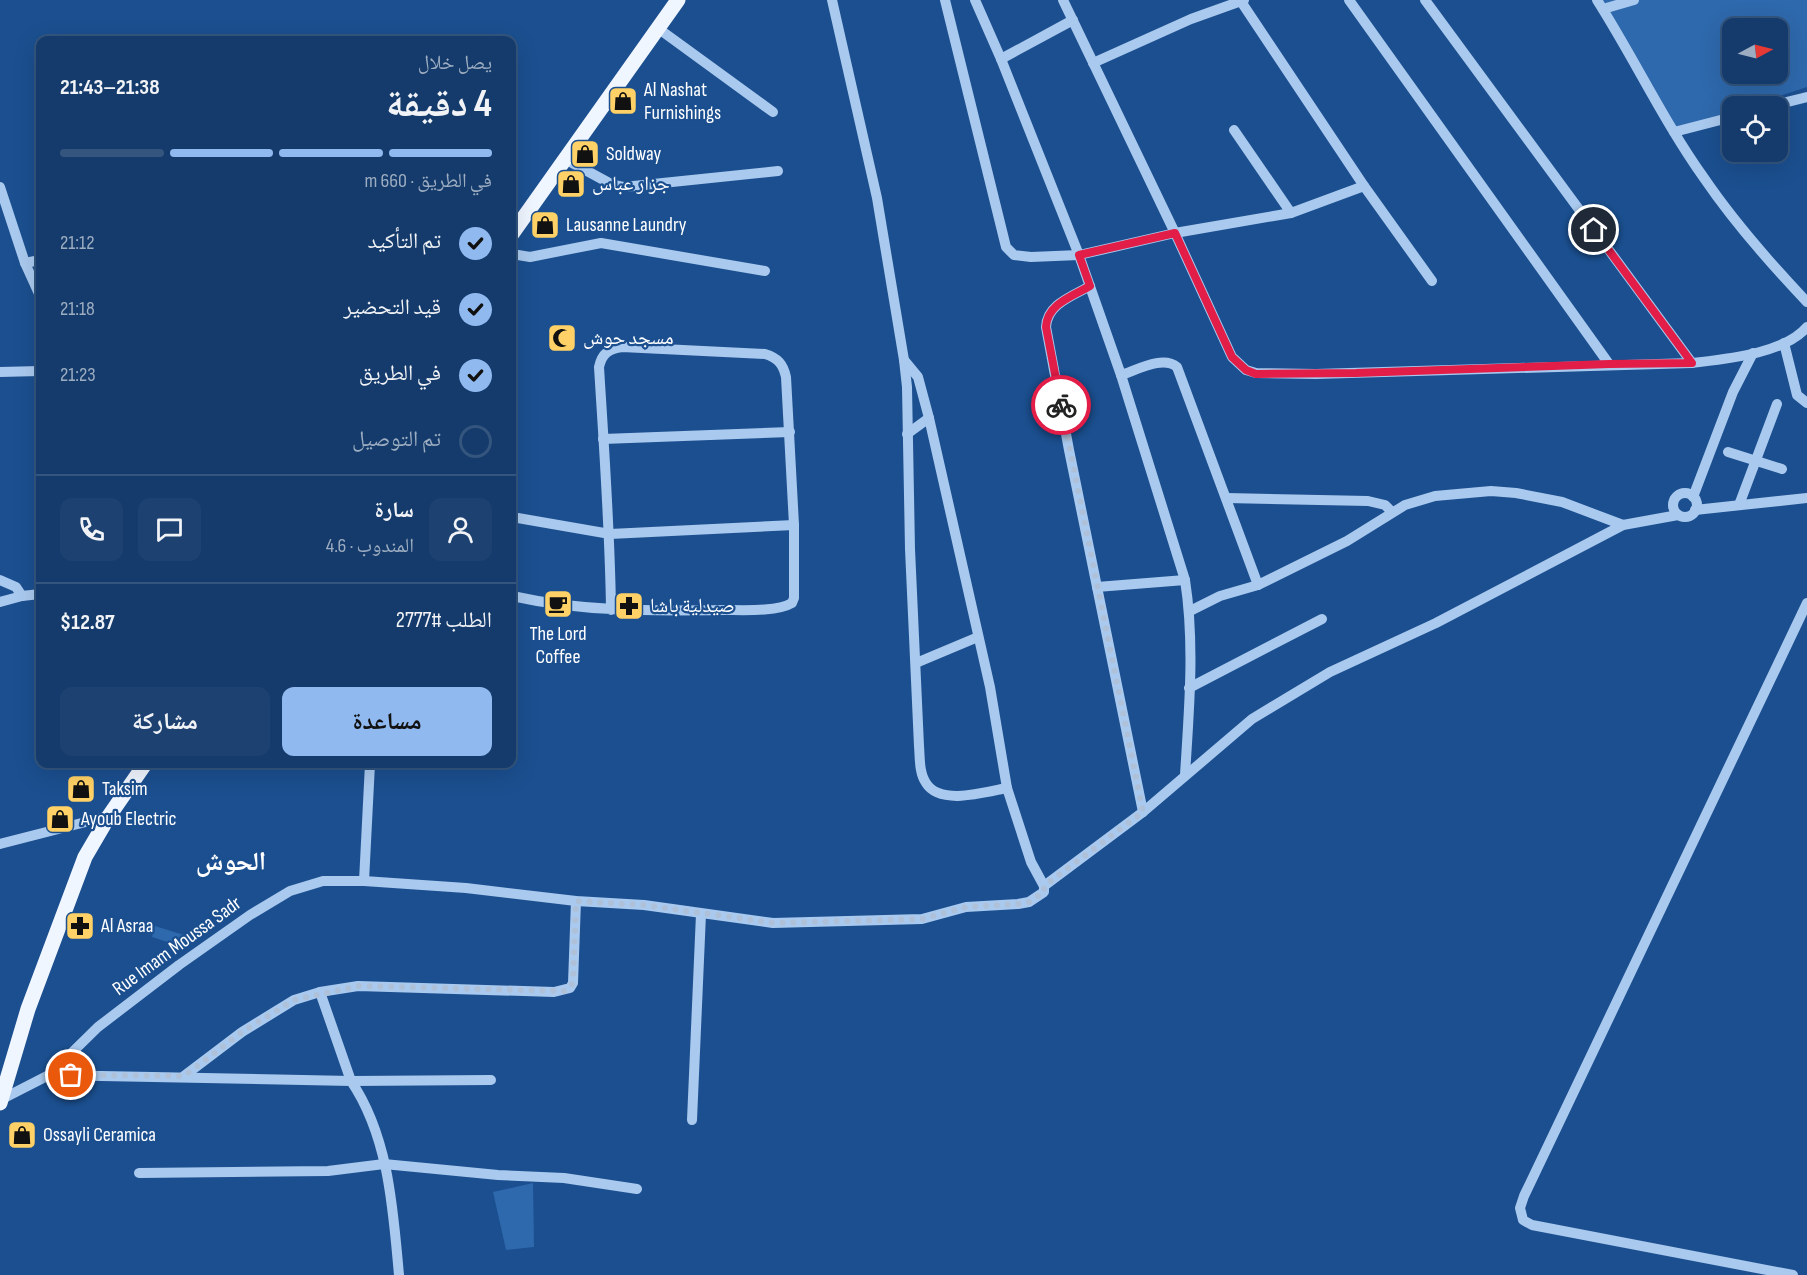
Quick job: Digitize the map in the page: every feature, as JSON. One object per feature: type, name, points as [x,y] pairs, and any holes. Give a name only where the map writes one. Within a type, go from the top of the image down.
[{"type":"main road","points":[[516,228],[678,0]]},
{"type":"main road","points":[[1,1101],[28,1009],[77,875],[93,842],[142,768]]},
{"type":"street","points":[[832,0],[877,198],[907,387],[919,746],[922,773],[932,790],[949,796],[1007,788]]},
{"type":"street","points":[[945,0],[1006,247],[1014,255],[1031,257],[1079,255],[1175,233],[1291,213],[1364,186]]},
{"type":"street","points":[[975,0],[1079,255],[1121,375],[1185,580],[1190,611],[1185,775]]},
{"type":"street","points":[[1063,0],[1232,357],[1246,370],[1256,374],[1414,372],[1692,363],[1722,360],[1753,353],[1784,343],[1798,336],[1807,327]]},
{"type":"street","points":[[1349,0],[1609,364]]},
{"type":"street","points":[[1425,0],[1692,363]]},
{"type":"street","points":[[1634,0],[1600,4],[1704,179],[1766,257],[1807,302]]},
{"type":"street","points":[[1093,63],[1191,19],[1242,1],[1364,186],[1432,281]]},
{"type":"street","points":[[1001,59],[1073,20]]},
{"type":"street","points":[[659,29],[773,112]]},
{"type":"street","points":[[1788,101],[1807,96]]},
{"type":"street","points":[[1674,132],[1722,120]]},
{"type":"street","points":[[1234,130],[1291,213]]},
{"type":"street","points":[[565,159],[611,184],[624,187],[778,171]]},
{"type":"street","points":[[0,187],[36,287]]},
{"type":"street","points":[[516,255],[530,257],[601,243],[765,271]]},
{"type":"street","points":[[26,263],[36,261]]},
{"type":"street","points":[[1090,286],[1050,312],[1046,318],[1046,327],[1143,812]]},
{"type":"street","points":[[1784,343],[1797,395],[1807,403]]},
{"type":"street","points":[[516,597],[554,605],[611,610],[735,610],[788,606],[792,603],[794,598],[794,525],[786,377],[780,362],[774,357],[765,354],[622,347],[605,352],[599,367],[610,534],[611,610]]},
{"type":"street","points":[[1693,497],[1733,392],[1753,353]]},
{"type":"street","points":[[903,360],[918,377],[929,418],[990,687],[1007,788],[1031,862],[1044,886]]},
{"type":"street","points":[[1121,375],[1163,362],[1171,362],[1177,367],[1258,585]]},
{"type":"street","points":[[0,372],[36,370]]},
{"type":"street","points":[[1739,505],[1777,404]]},
{"type":"street","points":[[907,434],[929,418]]},
{"type":"street","points":[[603,439],[790,432]]},
{"type":"street","points":[[1728,452],[1782,469]]},
{"type":"street","points":[[1190,611],[1220,596],[1258,585],[1347,541],[1405,505],[1435,496],[1491,491],[1516,493],[1562,502],[1623,525]]},
{"type":"street","points":[[1682,494],[1693,497],[1696,504],[1695,510],[1689,516],[1678,515],[1643,520],[1682,494]]},
{"type":"street","points":[[1226,498],[1368,501],[1385,505],[1392,512]]},
{"type":"street","points":[[1695,510],[1807,498]]},
{"type":"street","points":[[1674,501],[1674,509],[1678,515]]},
{"type":"street","points":[[516,518],[610,534],[794,525]]},
{"type":"street","name":"Rue Imam Moussa Sadr","points":[[1,1101],[49,1075],[98,1027],[179,965],[271,902],[290,891],[323,881],[364,881],[465,888],[576,901],[644,905],[773,923],[922,919],[966,907],[1029,902],[1044,892],[1044,886],[1143,812],[1252,719],[1330,672],[1436,623],[1623,525],[1643,520]]},
{"type":"street","points":[[0,580],[16,587],[22,596]]},
{"type":"street","points":[[1097,587],[1185,580]]},
{"type":"street","points":[[0,602],[36,594]]},
{"type":"street","points":[[1793,1275],[1532,1225],[1523,1220],[1520,1208],[1807,603]]},
{"type":"street","points":[[1189,688],[1322,619]]},
{"type":"street","points":[[916,663],[978,637]]},
{"type":"street","points":[[364,881],[370,768]]},
{"type":"street","points":[[0,844],[109,816]]},
{"type":"street","points":[[184,1076],[259,1021],[294,1000],[320,992],[358,986],[564,991],[570,988],[573,982],[576,901]]},
{"type":"street","points":[[692,1120],[701,914]]},
{"type":"street","points":[[320,992],[351,1081],[367,1107],[384,1164],[394,1215],[399,1275]]},
{"type":"street","points":[[49,1075],[351,1081],[491,1080]]},
{"type":"street","points":[[139,1173],[328,1170],[384,1164],[498,1175],[564,1178],[637,1189]]},
{"type":"shaded area","points":[[1596,0],[1807,0],[1807,87],[1780,96],[1722,96],[1722,115],[1674,132]]},
{"type":"shaded area","points":[[155,926],[184,935],[180,946],[152,937]]},
{"type":"shaded area","points":[[533,1183],[534,1247],[506,1250],[493,1192]]},
{"type":"way so far","points":[[71,1075],[184,1076],[242,1032],[294,1000],[320,992],[358,986],[564,991],[570,988],[573,982],[576,901],[644,905],[773,923],[922,919],[966,907],[1018,904],[1037,898],[1044,892],[1044,886],[1143,812],[1061,405]]},
{"type":"place","name":"Al Nashat Furnishings","points":[[623,101]]},
{"type":"place","name":"Soldway","points":[[585,154]]},
{"type":"place","name":"جزار عباس","points":[[571,184]]},
{"type":"place","name":"Lausanne Laundry","points":[[545,225]]},
{"type":"place","name":"مسجد حوش","points":[[562,338]]},
{"type":"place","name":"The Lord Coffee","points":[[558,604]]},
{"type":"place","name":"صيدلية باشا","points":[[629,606]]},
{"type":"place","name":"Taksim","points":[[81,789]]},
{"type":"place","name":"Ayoub Electric","points":[[60,819]]},
{"type":"place","name":"Al Asraa","points":[[80,926]]},
{"type":"place","name":"Ossayli Ceramica","points":[[22,1135]]},
{"type":"district","name":"الحوش","points":[[231,862]]},
{"type":"route","points":[[1061,405],[1046,318],[1056,306],[1090,286],[1079,255],[1175,233],[1232,357],[1246,370],[1256,374],[1692,363],[1594,230]]}]
